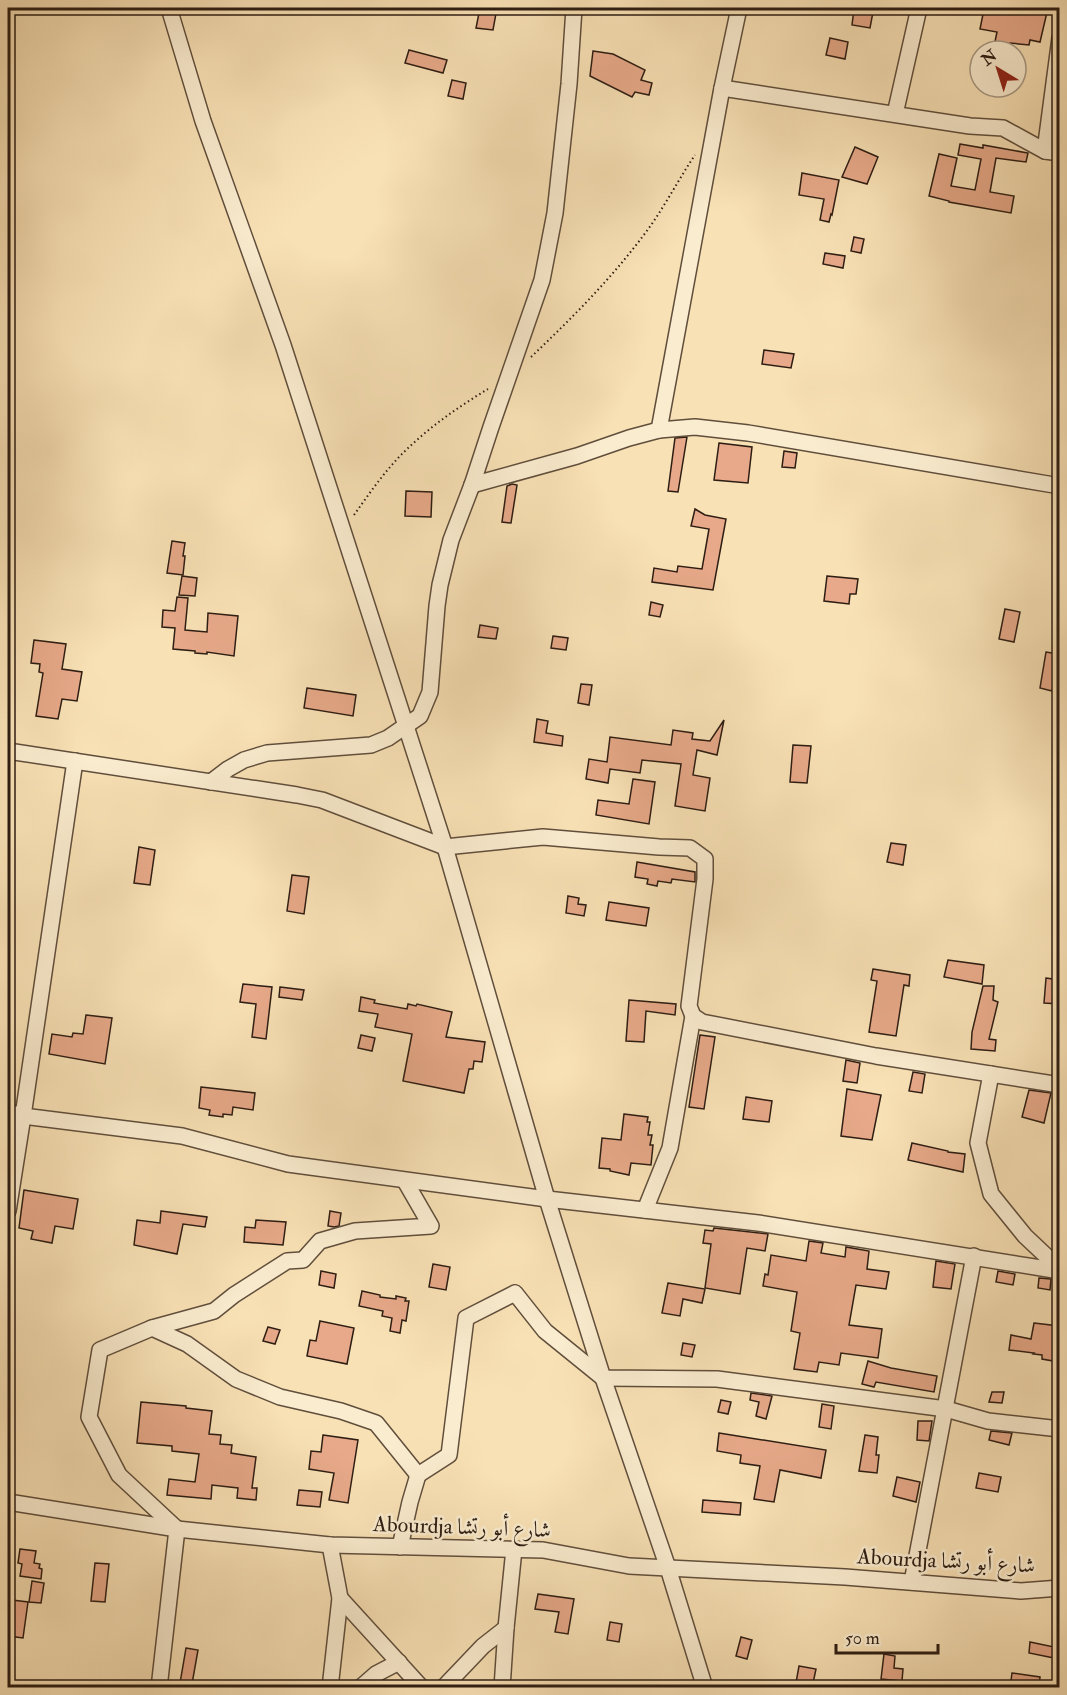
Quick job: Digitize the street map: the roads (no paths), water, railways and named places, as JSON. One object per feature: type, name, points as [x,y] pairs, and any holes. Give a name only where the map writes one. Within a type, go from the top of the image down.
[{"type":"street","points":[[169,8],[203,121],[283,345],[445,847],[547,1199],[705,1688]]},
{"type":"street","points":[[211,782],[244,760],[267,753],[370,745],[388,738],[420,716],[430,692],[440,585],[452,540],[542,280],[555,213],[569,84],[574,8]]},
{"type":"street","points":[[659,430],[722,88],[739,8]]},
{"type":"street","points":[[895,114],[919,8]]},
{"type":"street","points":[[722,88],[970,126],[1003,128],[1052,152],[1059,38]]},
{"type":"street","points":[[472,485],[577,456],[659,430],[694,427],[724,429],[1059,486]]},
{"type":"street","points":[[8,751],[322,800],[445,847],[543,837],[690,848],[705,859],[705,879],[689,1006],[693,1016],[670,1148],[645,1210]]},
{"type":"street","points":[[8,1212],[75,761]]},
{"type":"street","points":[[693,1016],[702,1022],[876,1056],[1059,1085]]},
{"type":"street","points":[[992,1074],[978,1143],[991,1194],[1025,1236],[1059,1270]]},
{"type":"street","points":[[8,1112],[23,1116],[182,1136],[288,1164],[547,1199],[758,1223],[1059,1270]]},
{"type":"street","points":[[159,1688],[177,1529],[119,1474],[89,1417],[100,1350],[152,1328],[214,1311],[234,1295],[287,1261],[303,1260],[320,1241],[354,1231],[431,1227],[405,1181]]},
{"type":"street","points":[[912,1582],[974,1256]]},
{"type":"street","points":[[400,1547],[418,1475],[449,1455],[466,1318],[515,1293],[545,1330],[603,1378],[717,1379],[946,1408],[988,1421],[1059,1429]]},
{"type":"street","points":[[152,1328],[187,1344],[236,1379],[280,1397],[341,1411],[376,1423],[418,1475]]},
{"type":"street","name":"Abourdja شارع أبو رتشا","points":[[8,1502],[177,1529],[330,1545],[543,1550],[629,1566],[912,1582],[1021,1591],[1059,1588]]},
{"type":"street","points":[[330,1545],[340,1598],[330,1688]]},
{"type":"street","points":[[502,1688],[514,1549]]},
{"type":"street","points":[[340,1598],[422,1688]]},
{"type":"street","points":[[443,1688],[483,1646],[506,1628]]},
{"type":"street","points":[[360,1688],[376,1674],[399,1662]]}]
